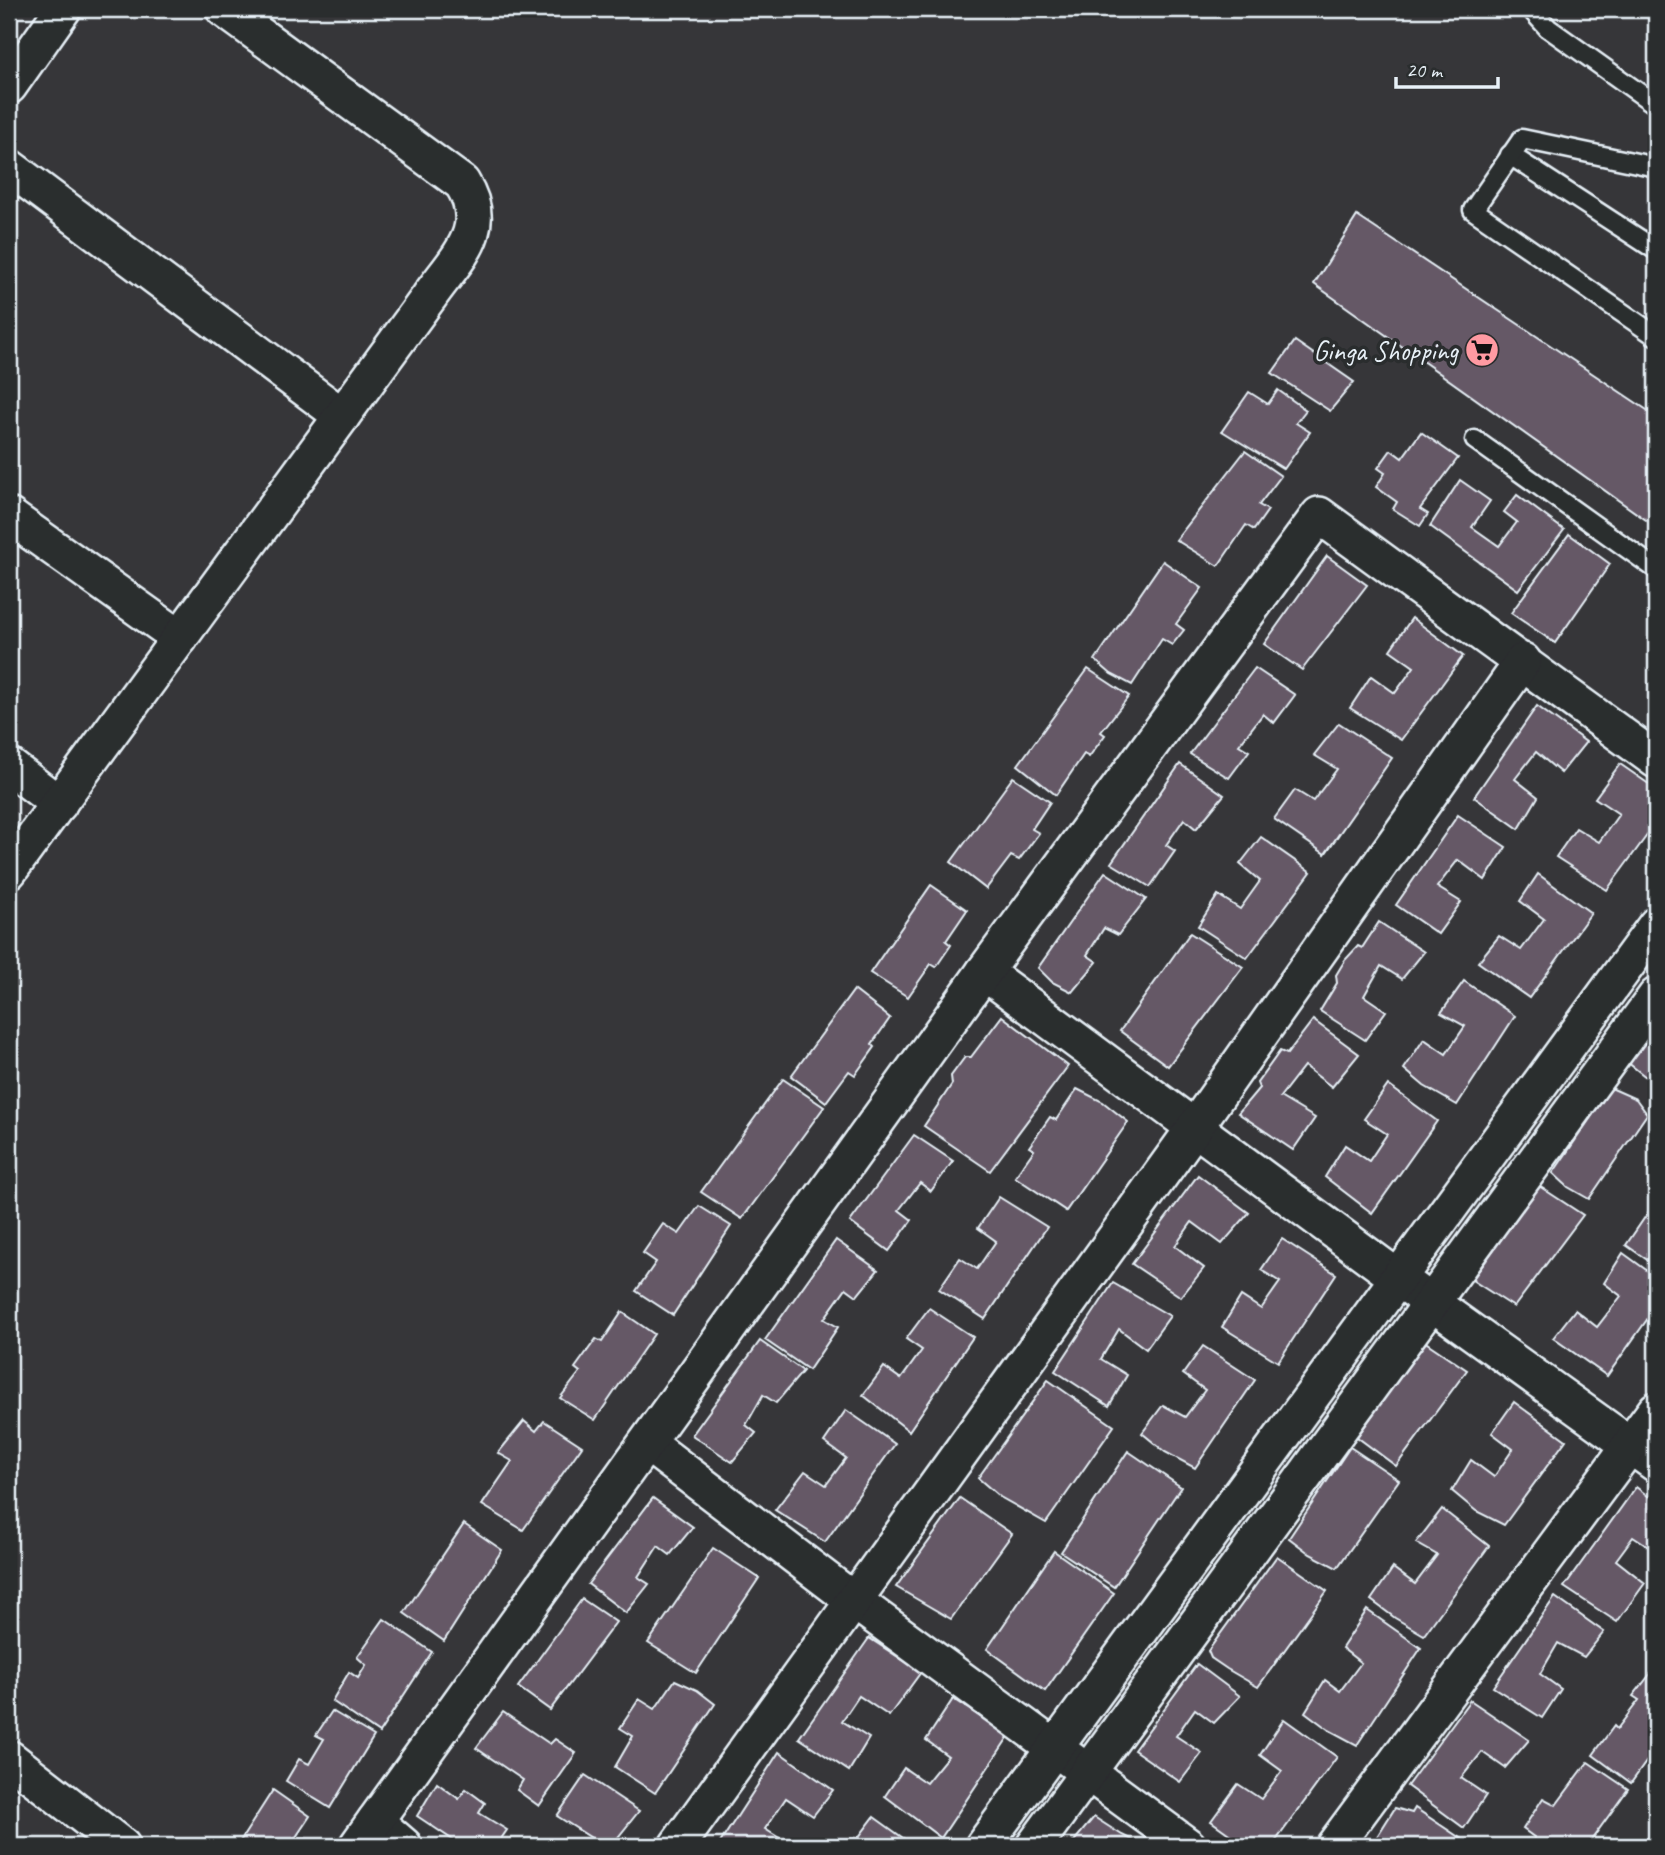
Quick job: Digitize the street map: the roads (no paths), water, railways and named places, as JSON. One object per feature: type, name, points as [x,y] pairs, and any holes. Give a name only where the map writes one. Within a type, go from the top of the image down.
[{"type":"street","points":[[9,86],[63,9]]},
{"type":"street","points":[[9,871],[342,416],[473,231],[474,204],[463,183],[223,9]]},
{"type":"street","points":[[9,167],[342,416]]},
{"type":"street","points":[[404,1846],[366,1834],[985,972],[1319,515],[1656,760]]},
{"type":"street","points":[[9,516],[180,638]]},
{"type":"street","points":[[677,1846],[1195,1126],[1523,661]]},
{"type":"street","points":[[9,766],[59,804]]},
{"type":"street","points":[[983,1846],[1400,1279],[1656,925]]},
{"type":"street","points":[[985,972],[1432,1303],[1643,1455]]},
{"type":"street","points":[[1034,1846],[1656,996]]},
{"type":"street","points":[[1334,1846],[1643,1455],[1656,1410]]},
{"type":"street","points":[[647,1443],[853,1600],[1188,1846]]},
{"type":"street","points":[[9,1758],[122,1846]]},
{"type":"lane","points":[[1531,9],[1548,28],[1620,82],[1656,104]]},
{"type":"lane","points":[[1656,167],[1522,139],[1474,210],[1656,336]]},
{"type":"lane","points":[[1510,155],[1656,250]]},
{"type":"lane","points":[[1475,440],[1656,569]]},
{"type":"place","name":"Ginga Shopping","points":[[1482,350]]}]
